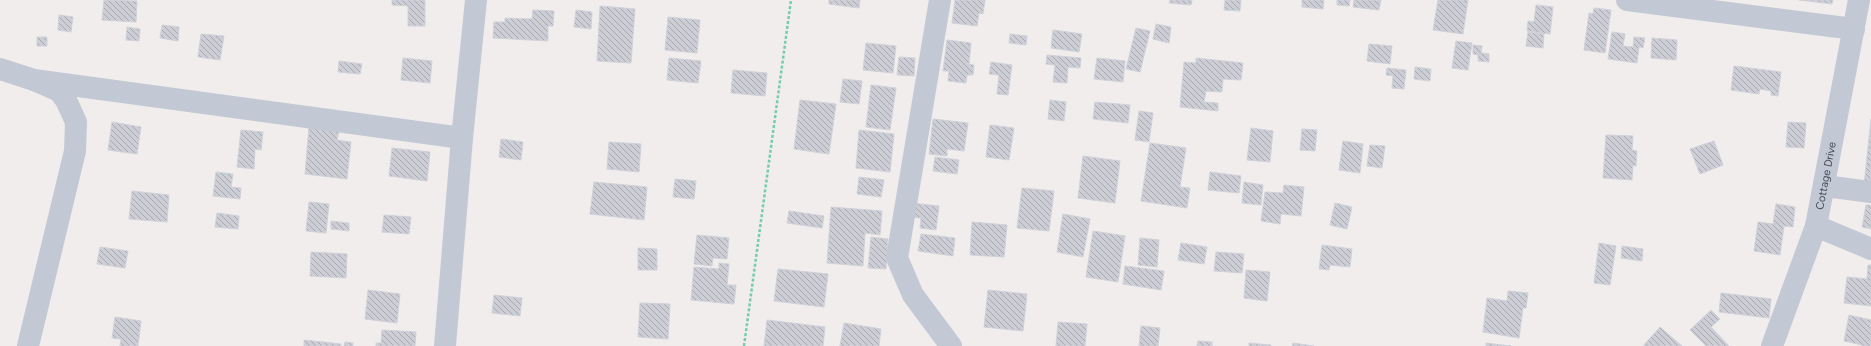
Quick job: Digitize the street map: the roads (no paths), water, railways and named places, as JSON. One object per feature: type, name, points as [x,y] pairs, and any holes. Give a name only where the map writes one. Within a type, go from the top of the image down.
[{"type":"street","points":[[445,346],[462,138],[476,0]]},
{"type":"street","points":[[940,0],[897,258],[913,295],[951,346]]},
{"type":"street","points":[[1627,0],[1854,29]]},
{"type":"street","name":"Cottage Drive","points":[[1772,346],[1816,226],[1825,186],[1859,0]]},
{"type":"street","points":[[0,69],[34,80],[59,91],[66,100],[76,122],[75,151],[28,346]]},
{"type":"street","points":[[34,80],[462,138]]},
{"type":"street","points":[[1825,186],[1871,192]]},
{"type":"street","points":[[1816,226],[1871,249]]}]
